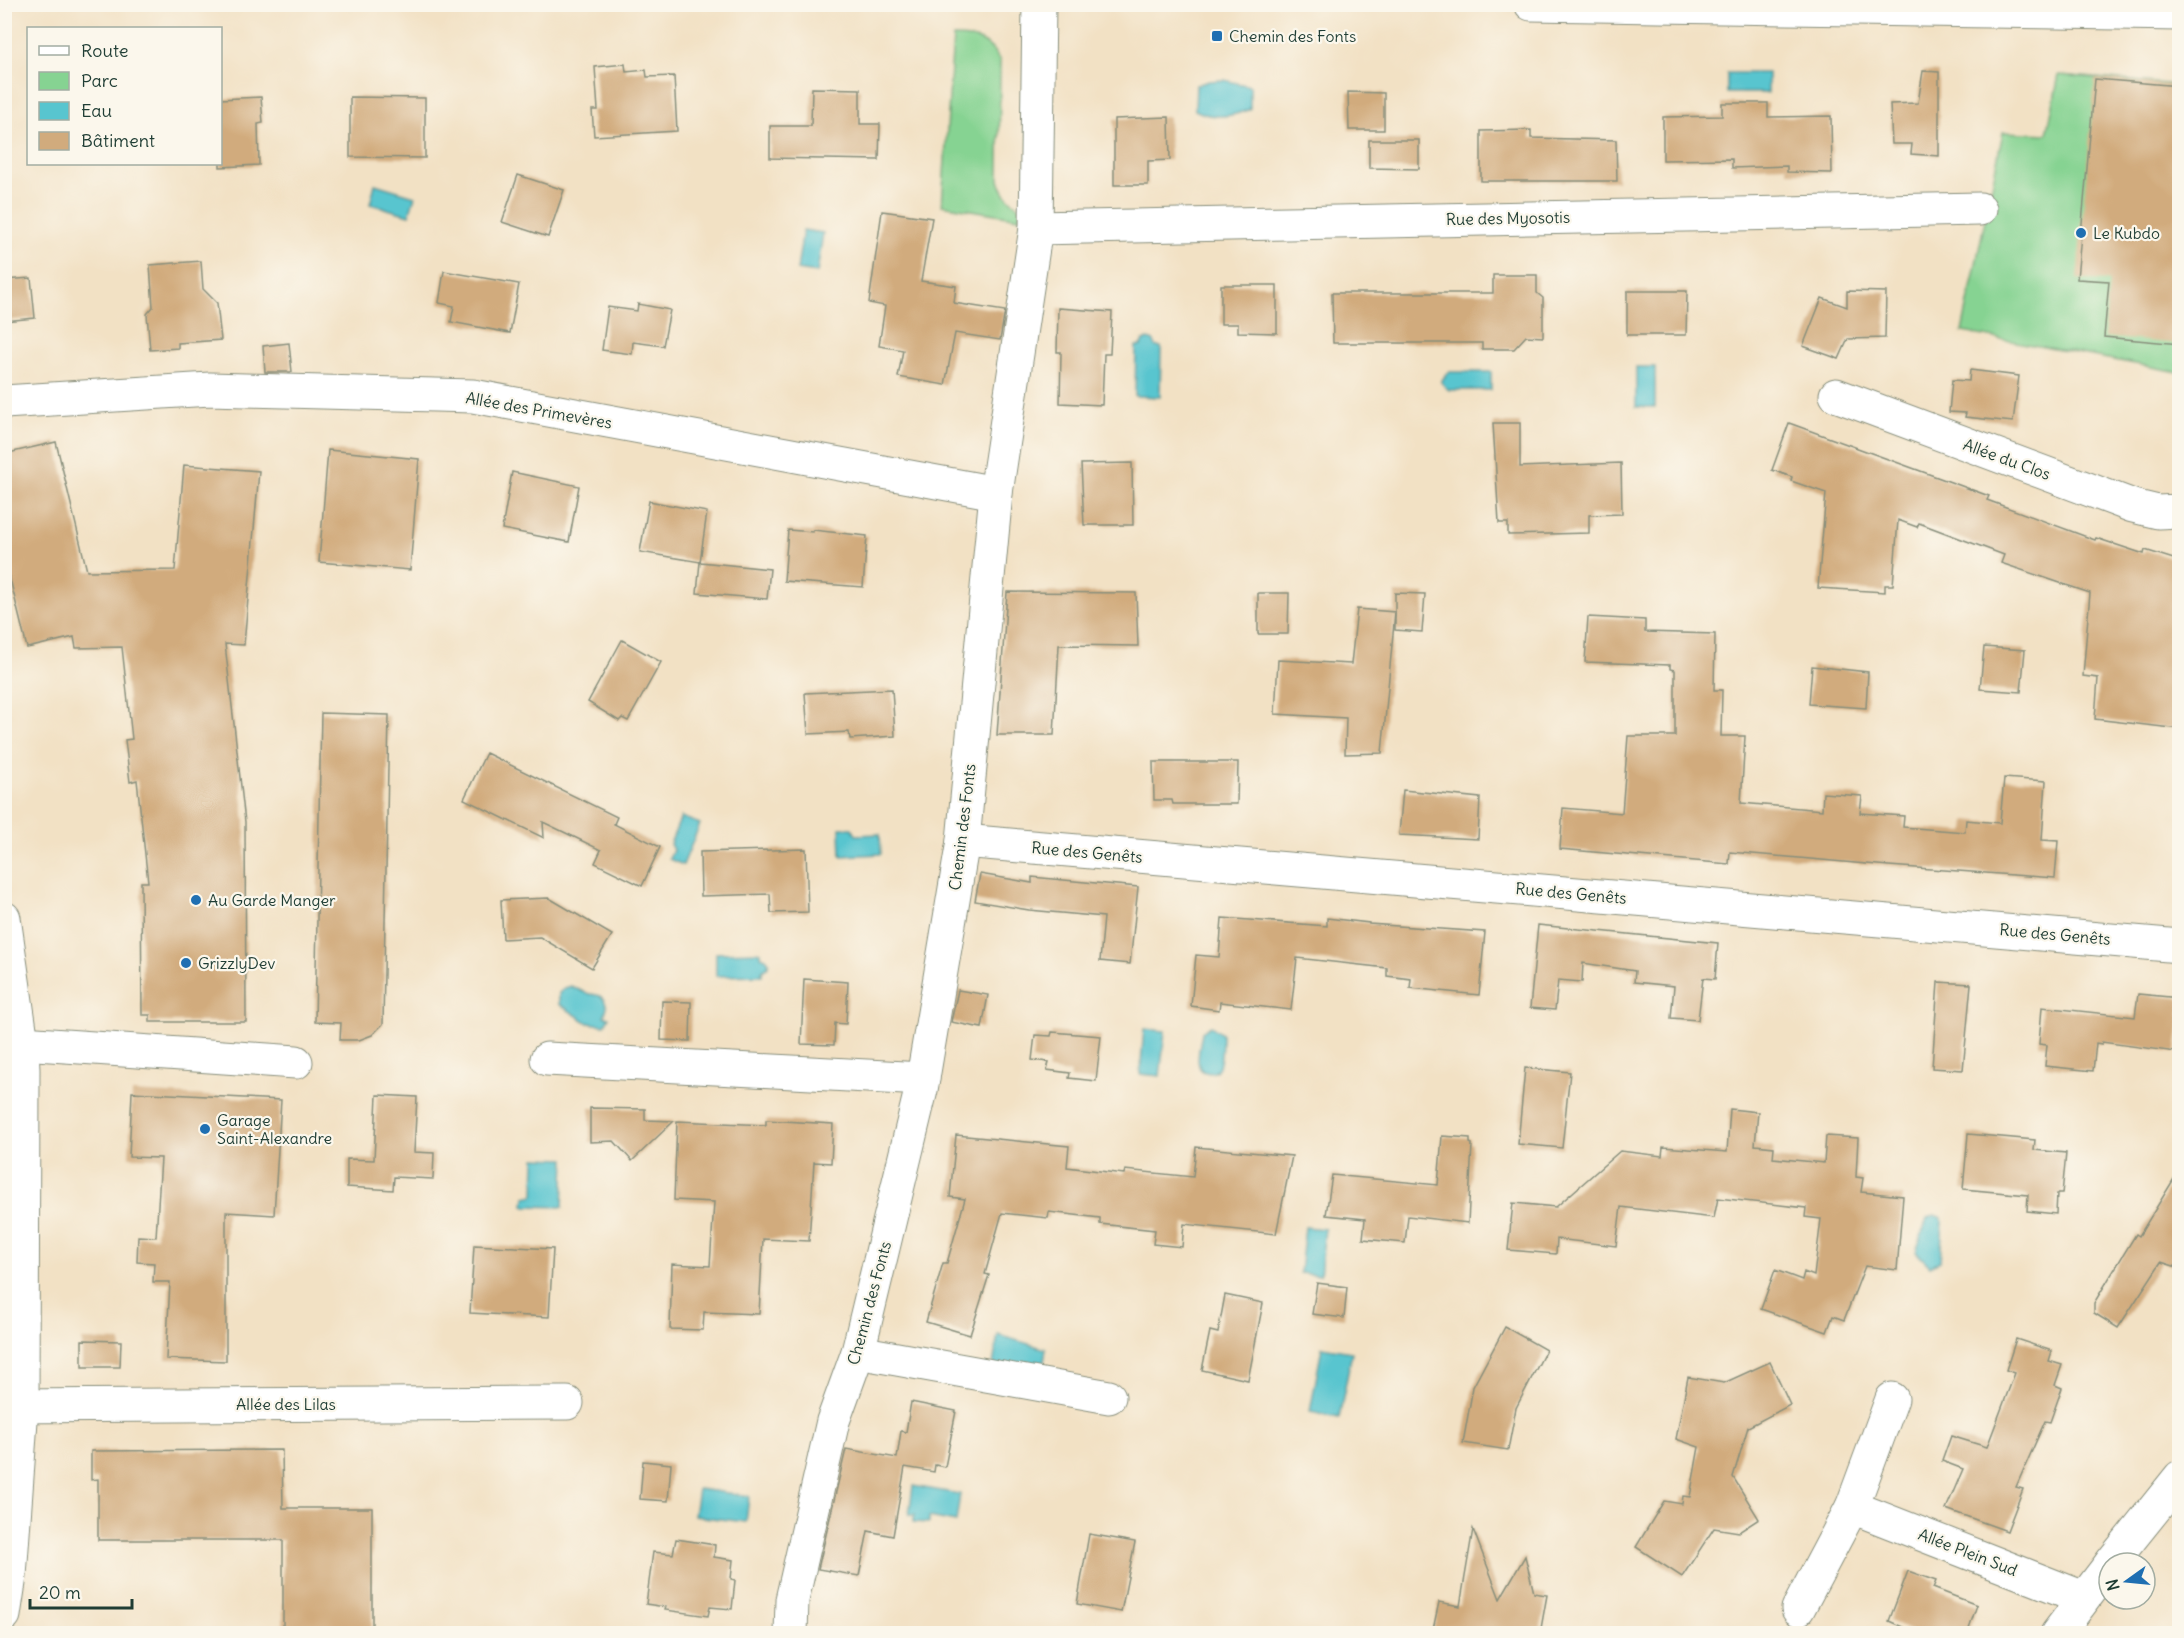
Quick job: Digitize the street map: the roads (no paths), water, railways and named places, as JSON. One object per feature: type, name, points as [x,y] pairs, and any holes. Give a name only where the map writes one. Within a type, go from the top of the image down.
[{"type":"street","name":"Chemin des Fonts","points":[[791,1634],[792,1600],[833,1420],[858,1352],[923,1079],[963,841],[996,493],[1036,228],[1039,4]]},
{"type":"street","points":[[1531,4],[2180,14]]},
{"type":"street","name":"Rue des Myosotis","points":[[1036,228],[1980,209]]},
{"type":"street","name":"Allée des Primevères","points":[[4,402],[210,389],[472,396],[996,493]]},
{"type":"street","name":"Allée du Clos","points":[[1836,395],[2133,506],[2158,512],[2180,511]]},
{"type":"street","name":"Rue des Genêts","points":[[963,841],[2180,946]]},
{"type":"street","points":[[4,918],[22,1043],[10,1575],[4,1615]]},
{"type":"street","points":[[22,1043],[296,1062]]},
{"type":"street","points":[[547,1059],[923,1079]]},
{"type":"street","points":[[858,1352],[1109,1397]]},
{"type":"street","points":[[1798,1609],[1852,1507],[1892,1399]]},
{"type":"street","name":"Allée des Lilas","points":[[13,1406],[567,1403]]},
{"type":"street","points":[[2121,1551],[2180,1477]]},
{"type":"street","name":"Allée Plein Sud","points":[[1852,1507],[2084,1598]]},
{"type":"street","points":[[2057,1634],[2097,1582]]},
{"type":"water","points":[[1727,73],[1768,73],[1768,93],[1727,93]]},
{"type":"water","points":[[1224,80],[1250,86],[1250,109],[1223,116],[1209,115],[1195,110],[1196,85]]},
{"type":"water","points":[[375,184],[415,196],[409,215],[370,204]]},
{"type":"water","points":[[803,230],[823,233],[817,273],[797,270]]},
{"type":"water","points":[[1148,339],[1154,341],[1156,347],[1161,347],[1160,397],[1135,396],[1136,346],[1141,346],[1143,341]]},
{"type":"water","points":[[1636,367],[1655,367],[1655,407],[1636,407]]},
{"type":"water","points":[[1449,372],[1491,372],[1491,390],[1449,390],[1442,381]]},
{"type":"water","points":[[681,817],[700,824],[683,865],[669,859],[673,850],[670,844]]},
{"type":"water","points":[[840,828],[852,828],[856,835],[880,834],[881,854],[841,856]]},
{"type":"water","points":[[761,952],[761,956],[769,962],[767,968],[762,971],[762,975],[716,976],[716,953]]},
{"type":"water","points":[[571,986],[603,998],[607,1007],[604,1016],[609,1017],[605,1025],[588,1023],[559,1004],[559,993]]},
{"type":"water","points":[[1211,1026],[1222,1034],[1222,1052],[1218,1068],[1208,1073],[1200,1068],[1198,1054],[1202,1032]]},
{"type":"water","points":[[1144,1029],[1165,1031],[1160,1076],[1140,1074]]},
{"type":"water","points":[[535,1158],[565,1159],[563,1207],[524,1206],[525,1197],[534,1195]]},
{"type":"water","points":[[1934,1215],[1940,1217],[1943,1222],[1940,1261],[1930,1266],[1916,1252],[1927,1218]]},
{"type":"water","points":[[1305,1227],[1325,1229],[1320,1275],[1300,1273]]},
{"type":"water","points":[[998,1335],[1046,1349],[1042,1374],[993,1365]]},
{"type":"water","points":[[1322,1347],[1352,1352],[1339,1418],[1310,1412]]},
{"type":"water","points":[[913,1486],[960,1494],[956,1522],[929,1517],[929,1523],[913,1522],[915,1515],[909,1515]]},
{"type":"water","points":[[698,1489],[749,1496],[746,1522],[694,1516]]},
{"type":"place","name":"Chemin des Fonts","points":[[1217,36]]},
{"type":"place","name":"Le Kubdo","points":[[2081,233]]},
{"type":"place","name":"Au Garde Manger","points":[[196,900]]},
{"type":"place","name":"GrizzlyDev","points":[[186,963]]},
{"type":"place","name":"Garage Saint-Alexandre","points":[[205,1129]]}]
